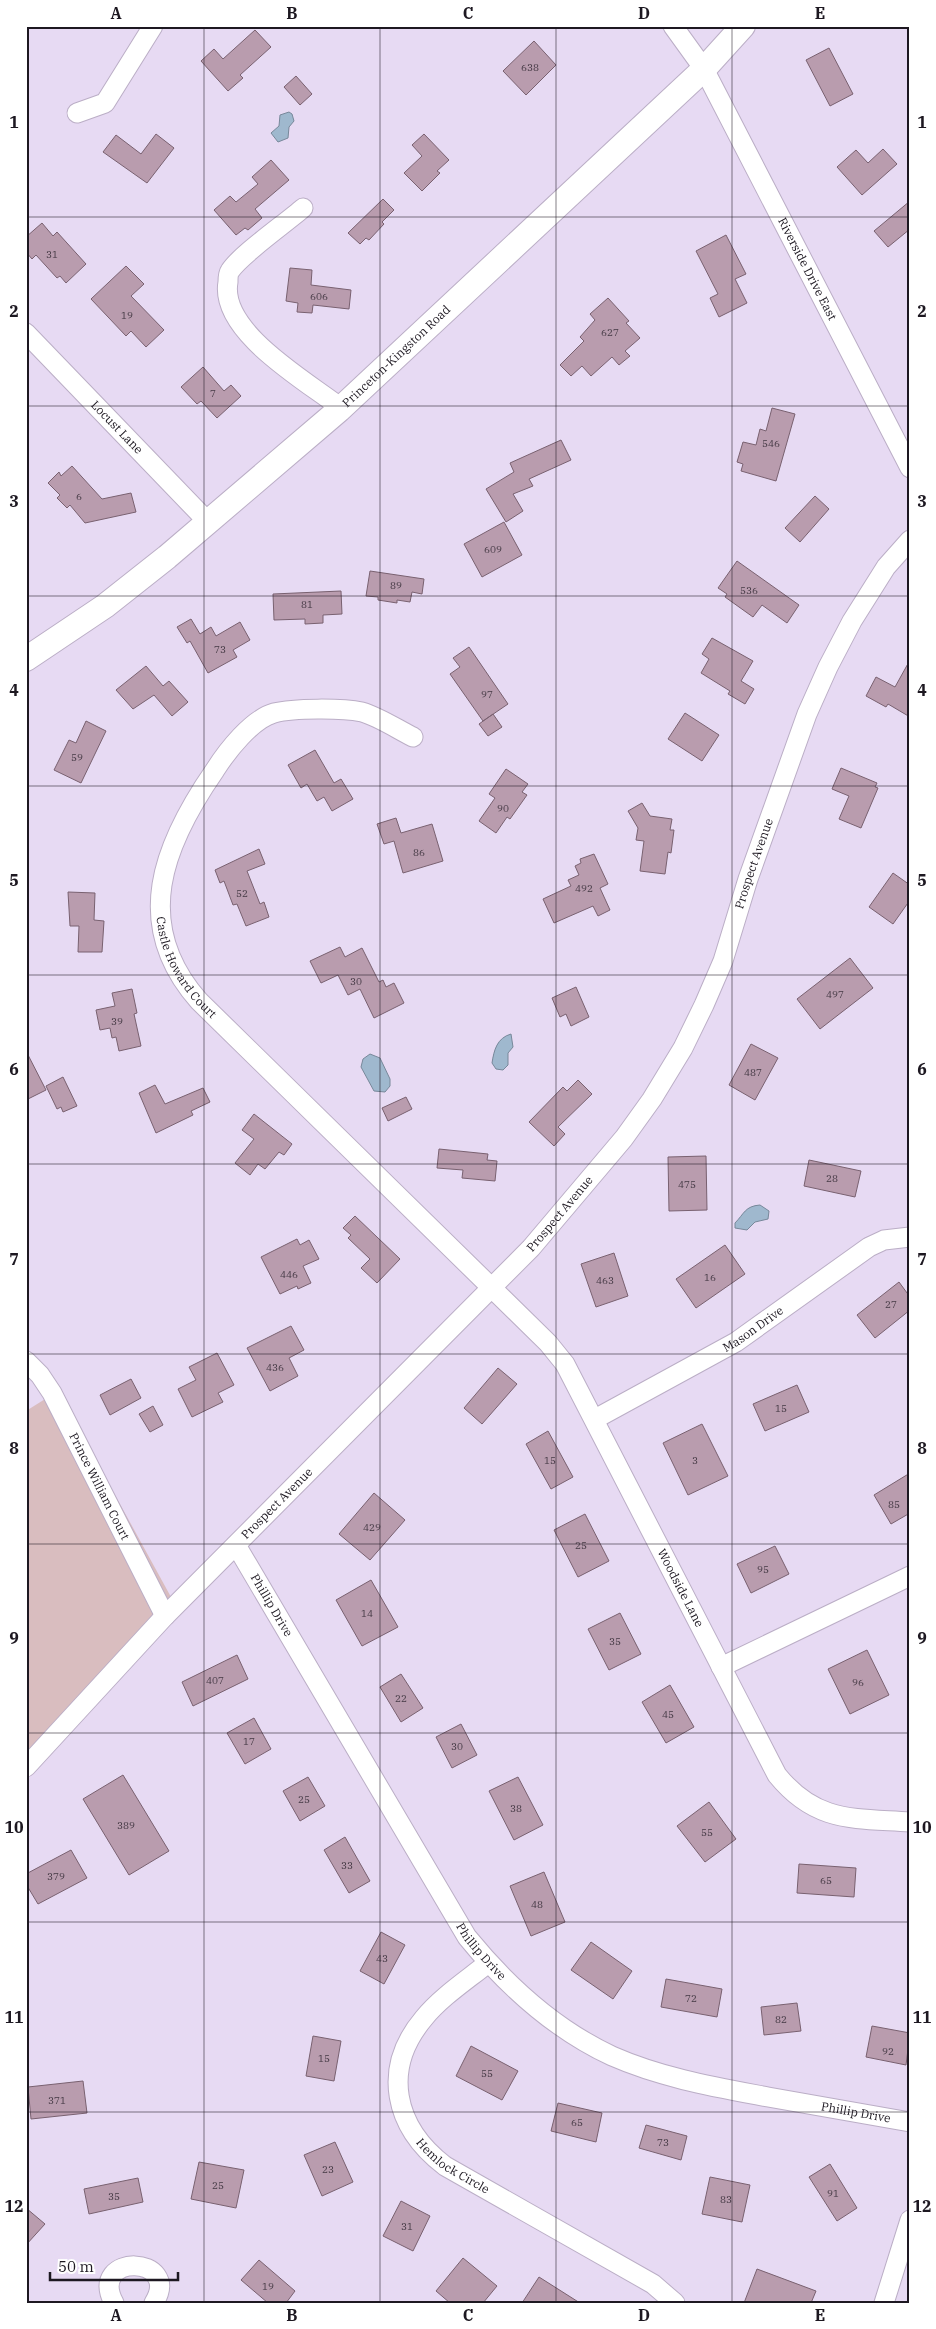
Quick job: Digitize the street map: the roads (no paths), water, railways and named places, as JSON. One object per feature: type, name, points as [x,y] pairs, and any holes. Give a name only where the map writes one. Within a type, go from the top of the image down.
[{"type":"main road","name":"Princeton-Kingston Road","points":[[26,659],[105,606],[208,522],[341,408],[704,69],[743,26]]},
{"type":"street","points":[[78,113],[105,103],[153,26]]},
{"type":"street","name":"Riverside Drive East","points":[[673,26],[704,69],[910,468]]},
{"type":"street","points":[[303,208],[230,272],[226,290],[230,307],[241,324],[265,351],[341,408]]},
{"type":"street","name":"Locust Lane","points":[[26,333],[208,522]]},
{"type":"street","name":"Prospect Avenue","points":[[26,1766],[164,1616],[531,1248],[624,1138],[652,1099],[683,1048],[723,961],[748,878],[807,714],[824,675],[852,621],[886,567],[910,540]]},
{"type":"street","name":"Castle Howard Court","points":[[413,737],[362,712],[306,709],[273,713],[244,732],[226,753],[189,809],[174,840],[163,874],[160,898],[161,925],[166,948],[177,972],[199,1001],[491,1289]]},
{"type":"street","name":"Mason Drive","points":[[595,1420],[736,1342],[869,1247],[884,1240],[910,1237]]},
{"type":"street","name":"Woodside Lane","points":[[491,1289],[548,1343],[565,1364],[777,1775],[790,1791],[806,1803],[824,1812],[844,1817],[910,1822]]},
{"type":"street","name":"Prince William Court","points":[[26,1361],[40,1375],[52,1393],[164,1616]]},
{"type":"street","name":"Phillip Drive","points":[[236,1545],[462,1929],[488,1963],[536,2008],[576,2036],[611,2055],[655,2073],[701,2085],[910,2122]]},
{"type":"street","points":[[721,1667],[910,1576]]},
{"type":"street","name":"Hemlock Circle","points":[[488,1963],[426,2015],[413,2031],[404,2050],[399,2071],[399,2093],[403,2114],[412,2134],[427,2153],[445,2166],[653,2284],[675,2303]]},
{"type":"street","points":[[884,2303],[910,2220]]},
{"type":"street","points":[[114,2303],[109,2290],[111,2278],[118,2270],[130,2264],[142,2265],[154,2274],[159,2290],[154,2303]]},
{"type":"water","points":[[289,112],[292,114],[294,121],[289,127],[288,138],[278,142],[271,133],[279,126],[280,115]]},
{"type":"water","points":[[511,1034],[513,1047],[508,1053],[508,1065],[503,1070],[496,1069],[492,1063],[495,1049],[502,1038]]},
{"type":"water","points":[[370,1054],[380,1058],[390,1079],[390,1086],[385,1092],[374,1091],[361,1067],[363,1059]]},
{"type":"water","points":[[760,1205],[769,1211],[768,1219],[755,1222],[747,1230],[735,1228],[735,1223],[745,1211]]}]
